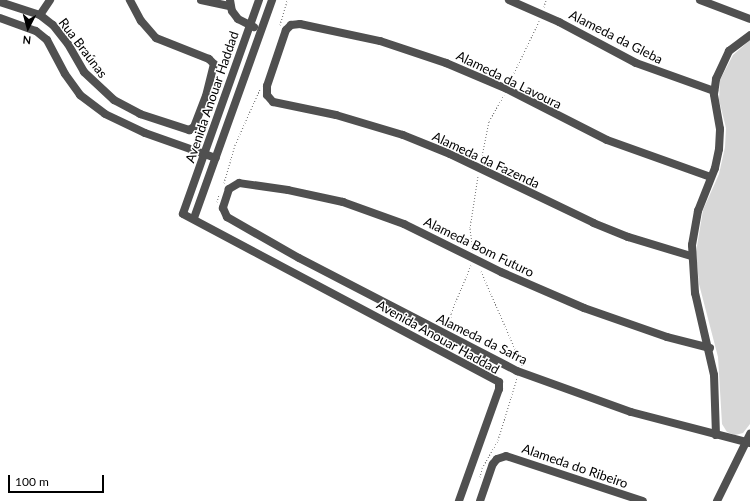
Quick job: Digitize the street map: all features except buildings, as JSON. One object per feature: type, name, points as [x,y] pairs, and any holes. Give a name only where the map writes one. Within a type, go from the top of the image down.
[{"type":"street","points":[[40,15],[50,0]]},
{"type":"street","name":"Rua Braúnas","points":[[0,2],[40,15],[58,31],[84,72],[106,94],[140,114],[189,130],[194,127],[206,96],[214,68],[213,62],[156,38],[141,21],[130,0]]},
{"type":"street","points":[[203,0],[230,3],[238,19],[261,29]]},
{"type":"street","name":"Avenida Anouar Haddad","points":[[260,0],[183,214],[194,218],[499,382],[499,389],[458,501]]},
{"type":"street","name":"Avenida Anouar Haddad","points":[[194,218],[272,0]]},
{"type":"street","name":"Alameda da Gleba","points":[[509,0],[559,22],[636,63],[714,91]]},
{"type":"street","points":[[700,0],[750,19]]},
{"type":"street","points":[[0,18],[36,31],[46,40],[64,74],[80,95],[105,114],[146,133],[216,158]]},
{"type":"street","name":"Alameda da Lavoura","points":[[268,97],[267,86],[286,30],[291,25],[300,24],[366,38],[446,63],[507,89],[607,140],[711,177]]},
{"type":"street","points":[[716,435],[716,390],[710,348],[695,293],[691,256],[696,217],[717,159],[720,139],[714,91],[718,71],[724,58],[734,46],[750,35]]},
{"type":"street","name":"Alameda da Fazenda","points":[[268,97],[276,104],[336,115],[403,136],[450,154],[594,223],[628,237],[691,256]]},
{"type":"street","name":"Alameda Bom Futuro","points":[[223,212],[230,189],[234,185],[242,183],[288,190],[361,208],[425,233],[501,272],[570,303],[660,335],[710,348]]},
{"type":"street","name":"Alameda da Safra","points":[[223,212],[226,217],[299,258],[519,375],[602,403],[747,443]]},
{"type":"street","points":[[717,501],[747,443],[750,434]]},
{"type":"street","name":"Alameda do Ribeiro","points":[[480,501],[493,464],[499,458],[509,456],[643,501]]},
{"type":"path","points":[[279,26],[287,0]]},
{"type":"path","points":[[223,185],[235,144],[263,82]]},
{"type":"path","points":[[216,204],[221,191]]},
{"type":"path","points":[[480,270],[507,335],[523,367],[498,440],[482,468],[480,479]]},
{"type":"path","points":[[470,356],[494,368]]},
{"type":"path","points":[[512,375],[519,375]]},
{"type":"shaded area","points":[[750,40],[750,424],[743,433],[735,435],[727,432],[722,424],[718,357],[699,284],[696,252],[703,210],[719,174],[725,147],[726,128],[719,100],[720,80],[733,55]]}]
